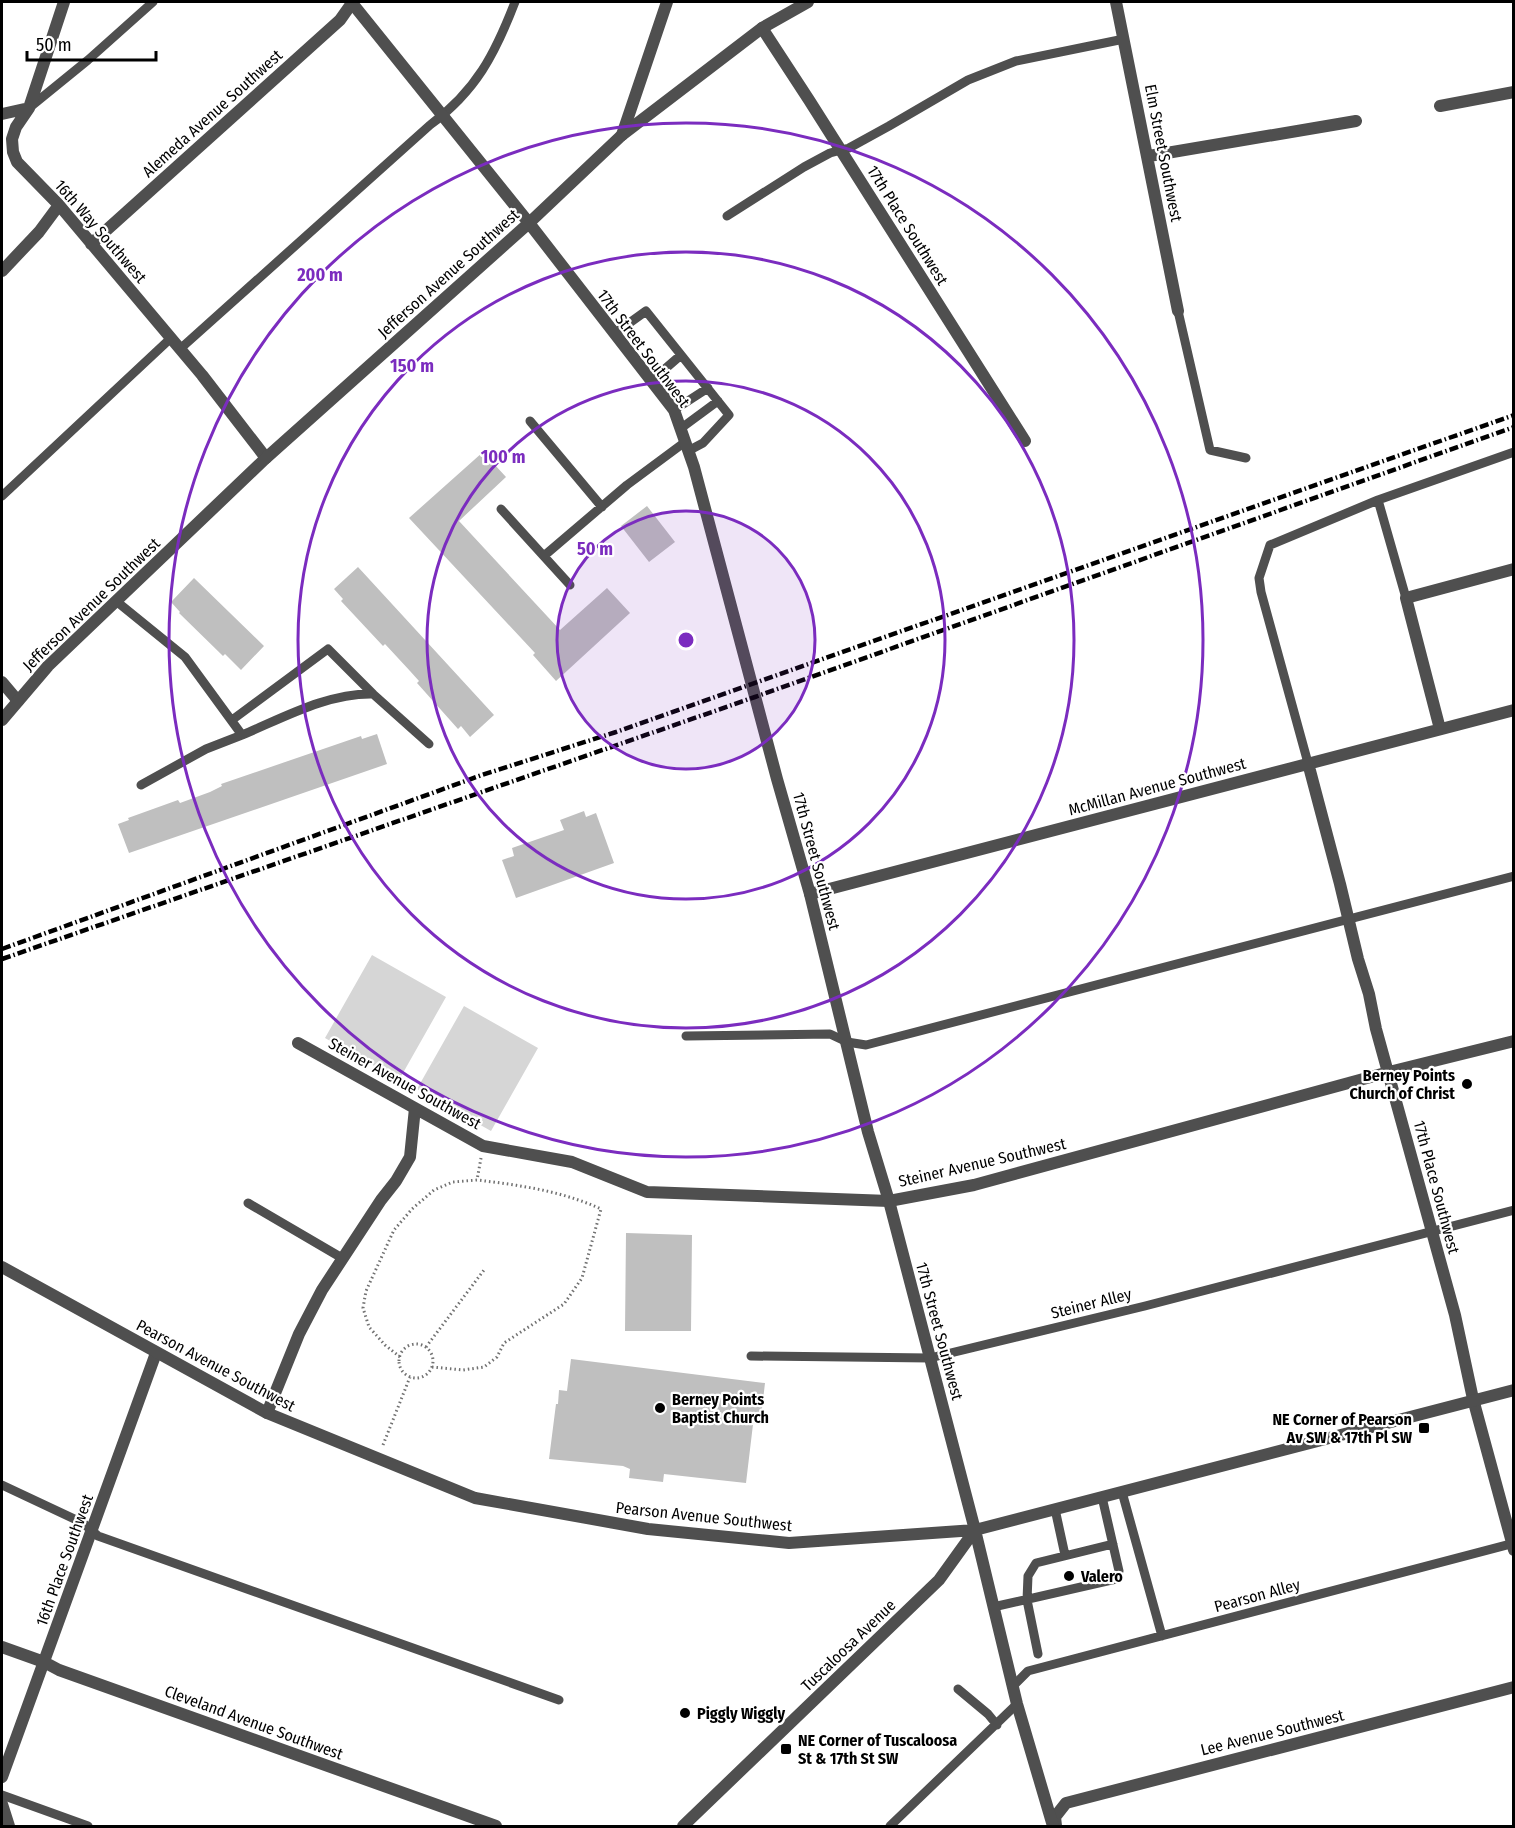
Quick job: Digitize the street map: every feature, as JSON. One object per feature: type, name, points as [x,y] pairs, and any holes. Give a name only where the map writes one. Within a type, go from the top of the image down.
[{"type":"street","name":"16th Way Southwest","points":[[64,2],[29,108],[16,127],[12,139],[17,162],[59,205],[171,338],[266,458]]},
{"type":"street","name":"17th Street Southwest","points":[[352,2],[529,223],[674,410],[687,447],[810,894],[848,1042],[868,1132],[889,1202],[975,1530],[1017,1704],[1054,1827]]},
{"type":"street","name":"Alemeda Avenue Southwest","points":[[91,244],[340,20],[352,2]]},
{"type":"street","points":[[622,135],[667,2]]},
{"type":"street","name":"Jefferson Avenue Southwest","points":[[2,720],[48,666],[266,458],[529,223],[622,135],[762,28],[808,2]]},
{"type":"street","name":"Elm Street Southwest","points":[[1116,2],[1149,156],[1178,311]]},
{"type":"street","name":"17th Place Southwest","points":[[762,28],[1025,441]]},
{"type":"street","points":[[1440,106],[1514,92]]},
{"type":"street","points":[[2,114],[29,108]]},
{"type":"street","points":[[1149,156],[1356,121]]},
{"type":"street","points":[[2,271],[39,232],[59,205]]},
{"type":"street","points":[[1440,729],[1406,598],[1514,570]]},
{"type":"street","points":[[2,682],[18,700]]},
{"type":"street","name":"McMillan Avenue Southwest","points":[[810,894],[1514,710]]},
{"type":"street","name":"17th Place Southwest","points":[[1308,763],[1455,1315],[1473,1399],[1513,1546]]},
{"type":"street","name":"Steiner Avenue Southwest","points":[[298,1043],[483,1146],[572,1162],[647,1192],[889,1202],[974,1185],[1389,1072],[1514,1041]]},
{"type":"street","points":[[267,1413],[299,1334],[322,1290],[410,1157],[415,1108]]},
{"type":"street","name":"Pearson Avenue Southwest","points":[[2,1267],[267,1413],[475,1498],[648,1529],[789,1543],[975,1530],[1514,1390]]},
{"type":"street","name":"16th Place Southwest","points":[[2,1777],[156,1353]]},
{"type":"street","name":"Tuscaloosa Avenue","points":[[683,1827],[939,1580],[975,1530]]},
{"type":"street","name":"Cleveland Avenue Southwest","points":[[2,1647],[70,1674],[496,1827]]},
{"type":"street","name":"Lee Avenue Southwest","points":[[1054,1827],[1055,1817],[1066,1803],[1514,1687]]},
{"type":"street","points":[[2,1804],[9,1827]]},
{"type":"lane","points":[[29,108],[88,60],[153,2]]},
{"type":"lane","points":[[180,349],[430,125],[460,101],[482,71],[500,40],[515,2]]},
{"type":"lane","points":[[727,216],[804,167],[830,153],[849,148],[968,80],[1016,61],[1124,39]]},
{"type":"lane","points":[[545,555],[627,485],[687,447],[703,443],[729,415],[646,311],[614,334]]},
{"type":"lane","points":[[1178,311],[1210,450],[1246,458]]},
{"type":"lane","points":[[2,496],[171,338]]},
{"type":"lane","points":[[651,381],[681,355]]},
{"type":"lane","points":[[674,410],[708,388]]},
{"type":"lane","points":[[681,429],[718,401]]},
{"type":"lane","points":[[530,421],[602,507]]},
{"type":"lane","points":[[1308,763],[1259,578],[1270,545],[1378,500],[1514,452]]},
{"type":"lane","points":[[1378,500],[1406,598]]},
{"type":"lane","points":[[501,509],[570,585]]},
{"type":"lane","points":[[116,601],[185,657],[242,735]]},
{"type":"lane","points":[[232,720],[328,649],[373,694],[429,744]]},
{"type":"lane","points":[[141,785],[206,749],[321,702],[352,693],[373,694]]},
{"type":"lane","points":[[686,1036],[830,1034],[848,1042],[866,1045],[1514,876]]},
{"type":"lane","points":[[248,1203],[342,1258]]},
{"type":"lane","name":"Steiner Alley","points":[[751,1356],[930,1358],[1145,1306],[1514,1210]]},
{"type":"lane","points":[[2,1485],[83,1523],[98,1536],[559,1700]]},
{"type":"lane","points":[[1122,1492],[1162,1636]]},
{"type":"lane","points":[[993,1606],[1027,1600],[1083,1584],[1116,1579],[1119,1571],[1102,1497]]},
{"type":"lane","points":[[1055,1509],[1060,1556],[1058,1568]]},
{"type":"lane","points":[[1038,1654],[1027,1600],[1028,1576],[1036,1563],[1113,1544]]},
{"type":"lane","name":"Pearson Alley","points":[[1013,1686],[1028,1671],[1513,1546]]},
{"type":"lane","points":[[1076,1552],[1078,1563]]},
{"type":"lane","points":[[958,1689],[988,1714],[997,1725]]},
{"type":"lane","points":[[890,1827],[1017,1704]]},
{"type":"lane","points":[[2,1795],[88,1827]]},
{"type":"path","points":[[477,1180],[483,1146]]},
{"type":"path","points":[[400,1357],[407,1347],[413,1344],[426,1347],[433,1358],[432,1367],[426,1375],[420,1377],[410,1377],[402,1370],[400,1357],[385,1345],[369,1327],[363,1308],[366,1291],[394,1230],[412,1209],[434,1190],[453,1182],[477,1180],[536,1188],[601,1209],[582,1278],[564,1304],[504,1343],[497,1357],[484,1367],[463,1370],[432,1367]]},
{"type":"path","points":[[426,1347],[484,1270]]},
{"type":"path","points":[[378,1458],[410,1377]]},
{"type":"shaded area","points":[[372,955],[446,997],[399,1080],[325,1038]]},
{"type":"shaded area","points":[[464,1006],[538,1048],[491,1131],[417,1089]]},
{"type":"building","points":[[483,452],[506,477],[459,521],[560,630],[607,588],[630,613],[556,681],[533,655],[535,653],[409,518]]},
{"type":"building","points":[[647,506],[675,542],[649,562],[621,526]]},
{"type":"building","points":[[358,567],[494,715],[470,737],[461,726],[458,729],[417,683],[419,681],[410,671],[341,601],[343,599],[334,589]]},
{"type":"building","points":[[194,578],[264,646],[241,670],[225,654],[223,656],[179,613],[171,602]]},
{"type":"building","points":[[377,734],[387,764],[129,853],[118,824],[129,820],[128,818],[178,800],[180,803],[210,792],[222,786],[221,784],[361,736],[362,739]]},
{"type":"building","points":[[584,811],[586,817],[596,813],[614,863],[516,898],[502,860],[514,856],[512,848],[564,830],[560,820]]},
{"type":"building","points":[[626,1233],[692,1235],[691,1331],[625,1331]]},
{"type":"building","points":[[571,1359],[765,1383],[761,1417],[754,1416],[746,1483],[664,1474],[663,1482],[629,1478],[630,1469],[623,1466],[549,1459],[559,1390],[567,1391]]},
{"type":"railway","points":[[2,949],[482,775],[616,732],[1514,415]]},
{"type":"railway","points":[[2,959],[755,697],[1514,427]]},
{"type":"place","name":"Berney Points Church of Christ","points":[[1467,1084]]},
{"type":"place","name":"Berney Points Baptist Church","points":[[660,1408]]},
{"type":"place","name":"NE Corner of Pearson Av SW & 17th Pl SW","points":[[1424,1428]]},
{"type":"place","name":"Valero","points":[[1069,1576]]},
{"type":"place","name":"Piggly Wiggly","points":[[685,1713]]},
{"type":"place","name":"NE Corner of Tuscaloosa St & 17th St SW","points":[[786,1749]]}]
